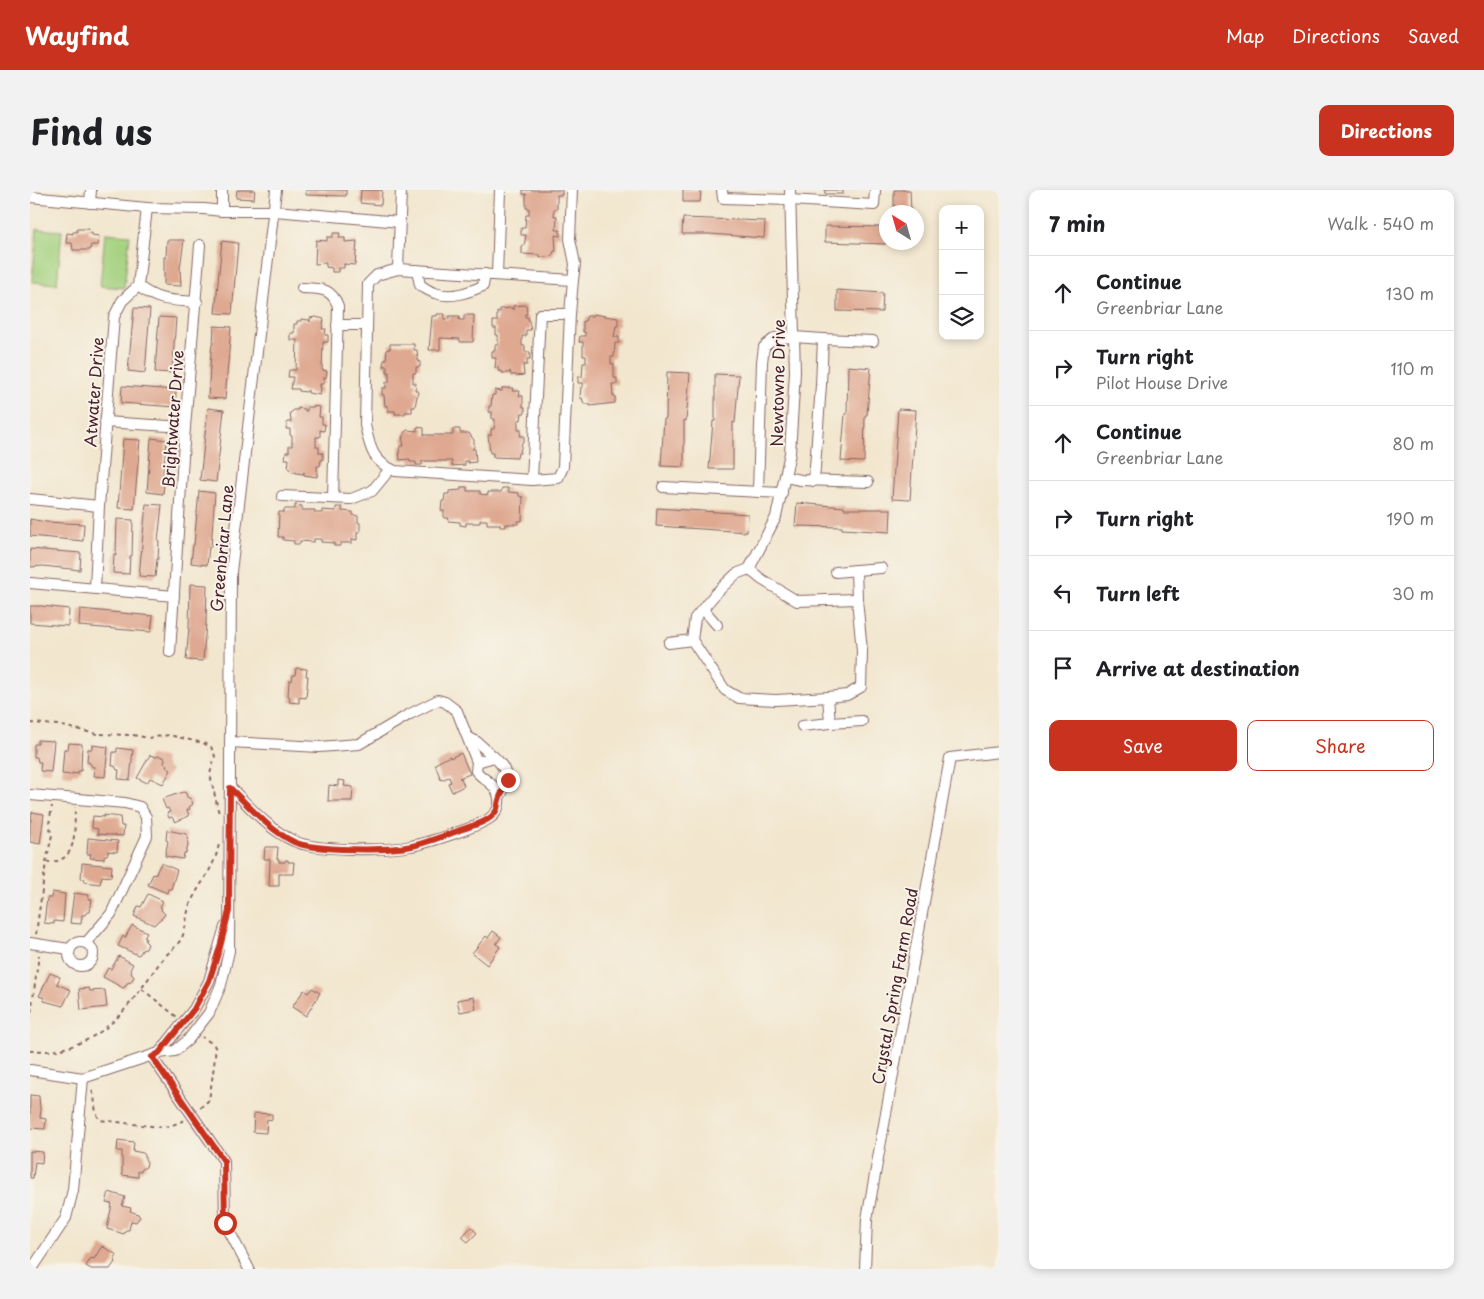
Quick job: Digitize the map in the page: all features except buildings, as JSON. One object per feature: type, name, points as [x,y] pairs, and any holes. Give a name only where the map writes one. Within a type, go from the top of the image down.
[{"type":"street","points":[[90,204],[91,190]]},
{"type":"street","points":[[222,190],[222,211]]},
{"type":"street","name":"Greenbriar Lane","points":[[229,911],[231,572],[276,190]]},
{"type":"street","points":[[398,269],[401,190]]},
{"type":"street","points":[[497,274],[500,190]]},
{"type":"street","points":[[572,190],[570,239],[575,264],[570,314],[563,467],[558,478],[532,480],[394,471],[381,465],[370,446],[365,425],[368,284],[377,275],[398,269],[573,280]]},
{"type":"street","points":[[722,190],[723,198],[790,195],[874,206],[875,190]]},
{"type":"street","name":"Newtowne Drive","points":[[749,569],[776,517],[790,453],[795,372],[790,195]]},
{"type":"street","points":[[30,197],[147,208],[274,211],[400,222]]},
{"type":"street","points":[[147,208],[138,286],[161,300],[196,302]]},
{"type":"street","name":"Brightwater Drive","points":[[170,652],[185,426],[200,245]]},
{"type":"street","points":[[417,270],[420,285],[435,294],[447,295],[466,293],[483,286],[484,274]]},
{"type":"street","name":"Atwater Drive","points":[[95,588],[99,506],[114,317],[122,301],[138,286]]},
{"type":"street","points":[[302,288],[324,290],[334,296],[338,306],[333,498]]},
{"type":"street","points":[[532,480],[540,314],[570,314]]},
{"type":"street","points":[[337,324],[367,325]]},
{"type":"street","points":[[758,492],[764,347],[775,338],[794,337],[873,341]]},
{"type":"street","points":[[814,481],[821,385],[822,339]]},
{"type":"street","points":[[105,422],[185,426]]},
{"type":"street","points":[[282,496],[351,499],[372,491],[390,469]]},
{"type":"street","points":[[785,477],[814,481],[868,482]]},
{"type":"street","points":[[663,487],[782,493]]},
{"type":"street","points":[[30,499],[99,506]]},
{"type":"street","points":[[836,572],[881,568]]},
{"type":"street","points":[[856,570],[862,651],[861,687],[847,695],[776,700],[739,698],[725,690],[692,640],[695,618],[736,574],[749,569],[761,579],[797,601],[857,599]]},
{"type":"street","points":[[30,583],[174,596]]},
{"type":"street","points":[[703,609],[717,625]]},
{"type":"street","points":[[669,643],[692,640]]},
{"type":"street","points":[[828,697],[830,723]]},
{"type":"street","points":[[230,742],[319,747],[359,744],[438,700],[445,702],[457,711],[477,762],[476,771],[481,777],[496,787],[499,805],[496,812],[489,819],[434,840],[410,846],[384,848],[319,847],[294,842],[278,832],[230,788]]},
{"type":"street","points":[[802,726],[862,721]]},
{"type":"street","points":[[468,737],[481,745],[501,765],[508,780],[506,788],[499,798]]},
{"type":"street","name":"Crystal Spring Farm Road","points":[[865,1269],[867,1219],[950,758],[999,752]]},
{"type":"street","points":[[477,762],[494,757]]},
{"type":"street","points":[[30,795],[125,803],[140,807],[146,817],[147,836],[111,914],[86,943],[76,943],[69,949],[35,944]]},
{"type":"street","points":[[156,1055],[194,1009],[209,981],[229,911]]},
{"type":"street","points":[[30,1070],[83,1078],[156,1055],[175,1051],[188,1040],[209,1013],[221,985],[229,951],[229,911]]},
{"type":"street","points":[[69,949],[69,959],[76,966],[85,966],[92,959],[92,950],[86,943]]},
{"type":"street","points":[[156,1055],[224,1161],[225,1223],[249,1269]]},
{"type":"street","points":[[32,1269],[66,1218],[73,1190],[83,1078]]},
{"type":"path","points":[[30,722],[97,734],[133,735],[148,738],[169,736],[202,743],[211,747],[215,756],[210,774],[219,821]]},
{"type":"path","points":[[30,1020],[35,944],[46,862],[52,836],[49,824],[53,797]]},
{"type":"path","points":[[46,862],[61,860],[73,845],[75,799]]},
{"type":"path","points":[[30,1051],[55,1050],[92,1037],[112,1024],[128,1006],[162,959],[177,945],[183,935],[186,912],[217,857],[219,843]]},
{"type":"green space","points":[[37,229],[62,231],[57,284],[32,282]]},
{"type":"green space","points":[[105,233],[130,235],[124,288],[100,286]]},
{"type":"route","points":[[225,1223],[224,1161],[152,1057],[159,1053],[194,1009],[209,981],[220,947],[229,911],[230,788],[268,824],[294,842],[319,847],[384,848],[410,846],[434,840],[489,819],[496,812],[499,798],[506,788],[508,780]]}]
